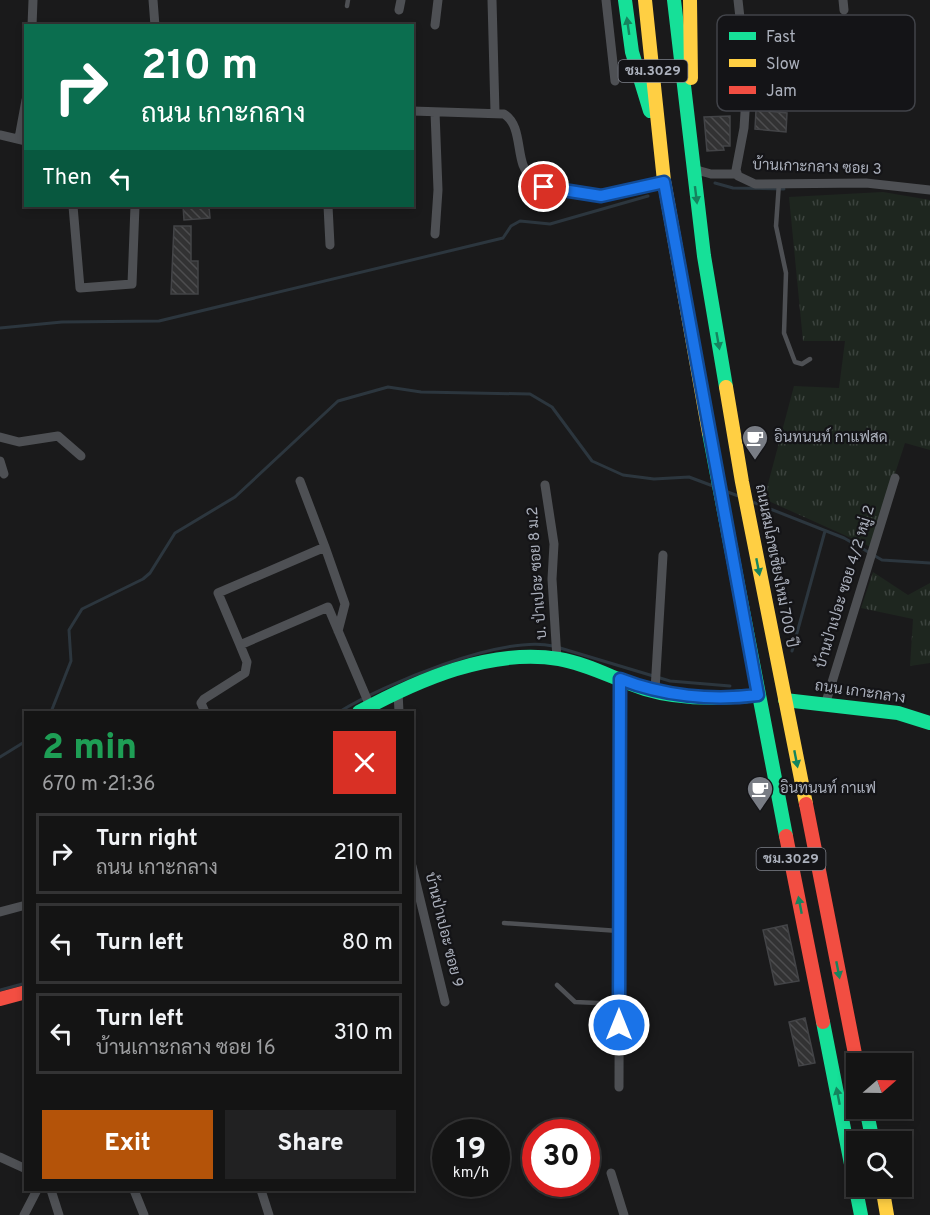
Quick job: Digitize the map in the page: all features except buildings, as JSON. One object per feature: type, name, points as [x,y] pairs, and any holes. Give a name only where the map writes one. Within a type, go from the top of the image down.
[{"type":"main road","points":[[625,0],[632,52],[660,142]]},
{"type":"main road","name":"ชม.3029","points":[[645,0],[664,182],[758,695],[861,1215]]},
{"type":"main road","name":"ถนนสมโภชเชียงใหม่ 700 ปี","points":[[674,0],[704,256],[742,482],[855,1053]]},
{"type":"main road","points":[[690,0],[692,32],[690,137]]},
{"type":"main road","points":[[366,703],[444,673],[558,651],[620,679],[655,690],[734,698],[758,695]]},
{"type":"main road","name":"ถนน เกาะกลาง","points":[[784,700],[898,713],[930,723]]},
{"type":"main road","points":[[0,999],[24,993]]},
{"type":"main road","points":[[884,1197],[887,1215]]},
{"type":"street","points":[[32,24],[33,0]]},
{"type":"street","points":[[153,0],[155,24]]},
{"type":"street","points":[[399,10],[401,0]]},
{"type":"street","points":[[435,25],[438,0]]},
{"type":"street","points":[[492,0],[495,112]]},
{"type":"street","points":[[606,0],[615,81]]},
{"type":"street","name":"บ้านเกาะกลาง ซอย 3","points":[[738,0],[740,15]]},
{"type":"street","points":[[414,111],[495,112],[510,117],[516,130],[523,166],[533,179],[544,187],[601,196],[664,182]]},
{"type":"street","name":"บ้านเกาะกลาง ซอย 3","points":[[745,111],[736,174],[744,181],[755,184],[866,183],[930,190]]},
{"type":"street","points":[[435,112],[438,190],[435,234]]},
{"type":"street","points":[[0,135],[22,139],[24,120]]},
{"type":"street","points":[[693,169],[711,174],[736,174]]},
{"type":"street","points":[[73,207],[80,288],[132,284],[135,207]]},
{"type":"street","points":[[328,207],[330,245]]},
{"type":"street","points":[[0,437],[19,442],[58,436],[81,456]]},
{"type":"street","points":[[0,461],[4,474]]},
{"type":"street","name":"บ้านป่าเปอะ ซอย 4/2 หมู่ 2","points":[[825,705],[895,478]]},
{"type":"street","points":[[300,480],[345,604],[338,631]]},
{"type":"street","name":"บ. ป่าเปอะ ซอย 8 ม.2","points":[[545,485],[554,544],[552,579],[558,651]]},
{"type":"street","points":[[205,711],[201,703],[204,699],[244,673],[247,662],[218,593],[325,547]]},
{"type":"street","points":[[655,690],[663,555]]},
{"type":"street","points":[[240,645],[328,607],[366,703]]},
{"type":"street","points":[[619,1087],[620,679]]},
{"type":"street","points":[[398,692],[399,711]]},
{"type":"street","name":"บ้านป่าเปอะ ซอย 9","points":[[414,874],[446,1002]]},
{"type":"street","points":[[0,912],[24,906]]},
{"type":"street","points":[[0,1157],[24,1168]]},
{"type":"street","points":[[611,1173],[624,1215]]},
{"type":"street","points":[[24,1215],[36,1191]]},
{"type":"street","points":[[51,1191],[59,1215]]},
{"type":"street","points":[[134,1191],[144,1215]]},
{"type":"street","points":[[261,1191],[269,1215]]},
{"type":"lane","points":[[779,183],[776,226],[786,273],[784,333],[795,362],[802,364],[810,359]]},
{"type":"lane","points":[[504,923],[619,931]]},
{"type":"lane","points":[[557,985],[575,1002],[619,1004]]},
{"type":"green space","points":[[883,192],[930,200],[930,450],[905,443],[871,547],[764,499],[794,386],[839,388],[845,341],[803,341],[789,197]]},
{"type":"green space","points":[[873,572],[908,595],[930,583],[930,663],[910,666],[913,619],[861,608]]},
{"type":"waterway","points":[[715,183],[733,188],[784,189]]},
{"type":"waterway","points":[[0,328],[62,322],[159,321],[503,238],[511,226],[520,221],[550,224],[648,196]]},
{"type":"waterway","points":[[51,711],[71,661],[69,630],[82,609],[143,579],[150,573],[175,533],[235,497],[338,401],[388,387],[421,392],[530,394],[552,407],[592,461],[623,475],[654,479],[689,477],[713,486]]},
{"type":"waterway","points":[[725,491],[741,497]]},
{"type":"waterway","points":[[750,501],[844,538],[882,560],[930,563]]},
{"type":"waterway","points":[[792,651],[825,531]]},
{"type":"waterway","points":[[341,711],[384,688],[443,664],[504,648],[531,645],[553,646]]},
{"type":"waterway","points":[[560,648],[670,681],[730,686]]},
{"type":"waterway","points":[[0,757],[24,742]]},
{"type":"waterway","points":[[0,990],[24,984]]},
{"type":"traffic: fast","points":[[625,0],[632,52],[650,111]]},
{"type":"traffic: fast","points":[[674,0],[704,256],[726,387]]},
{"type":"traffic: fast","points":[[709,433],[786,836]]},
{"type":"traffic: fast","points":[[361,711],[430,678],[481,662],[507,658],[533,657],[570,661],[659,693],[715,698],[758,695]]},
{"type":"traffic: fast","points":[[785,700],[898,713],[930,723]]},
{"type":"traffic: fast","points":[[823,1022],[861,1215]]},
{"type":"traffic: fast","points":[[868,1119],[871,1131]]},
{"type":"traffic: slow","points":[[645,0],[664,181],[709,433]]},
{"type":"traffic: slow","points":[[690,0],[691,78]]},
{"type":"traffic: slow","points":[[726,387],[742,482],[806,804]]},
{"type":"traffic: slow","points":[[884,1197],[887,1215]]},
{"type":"traffic: jam","points":[[806,804],[855,1053]]},
{"type":"traffic: jam","points":[[786,836],[823,1022]]},
{"type":"traffic: jam","points":[[0,999],[24,993]]},
{"type":"place","name":"อินทนนท์ กาแฟสด","points":[[755,461]]},
{"type":"place","name":"อินทนนท์ กาแฟ","points":[[760,812]]},
{"type":"route","points":[[544,187],[601,196],[614,195],[664,182],[758,695],[734,698],[683,695],[647,689],[620,679],[619,1025]]}]
